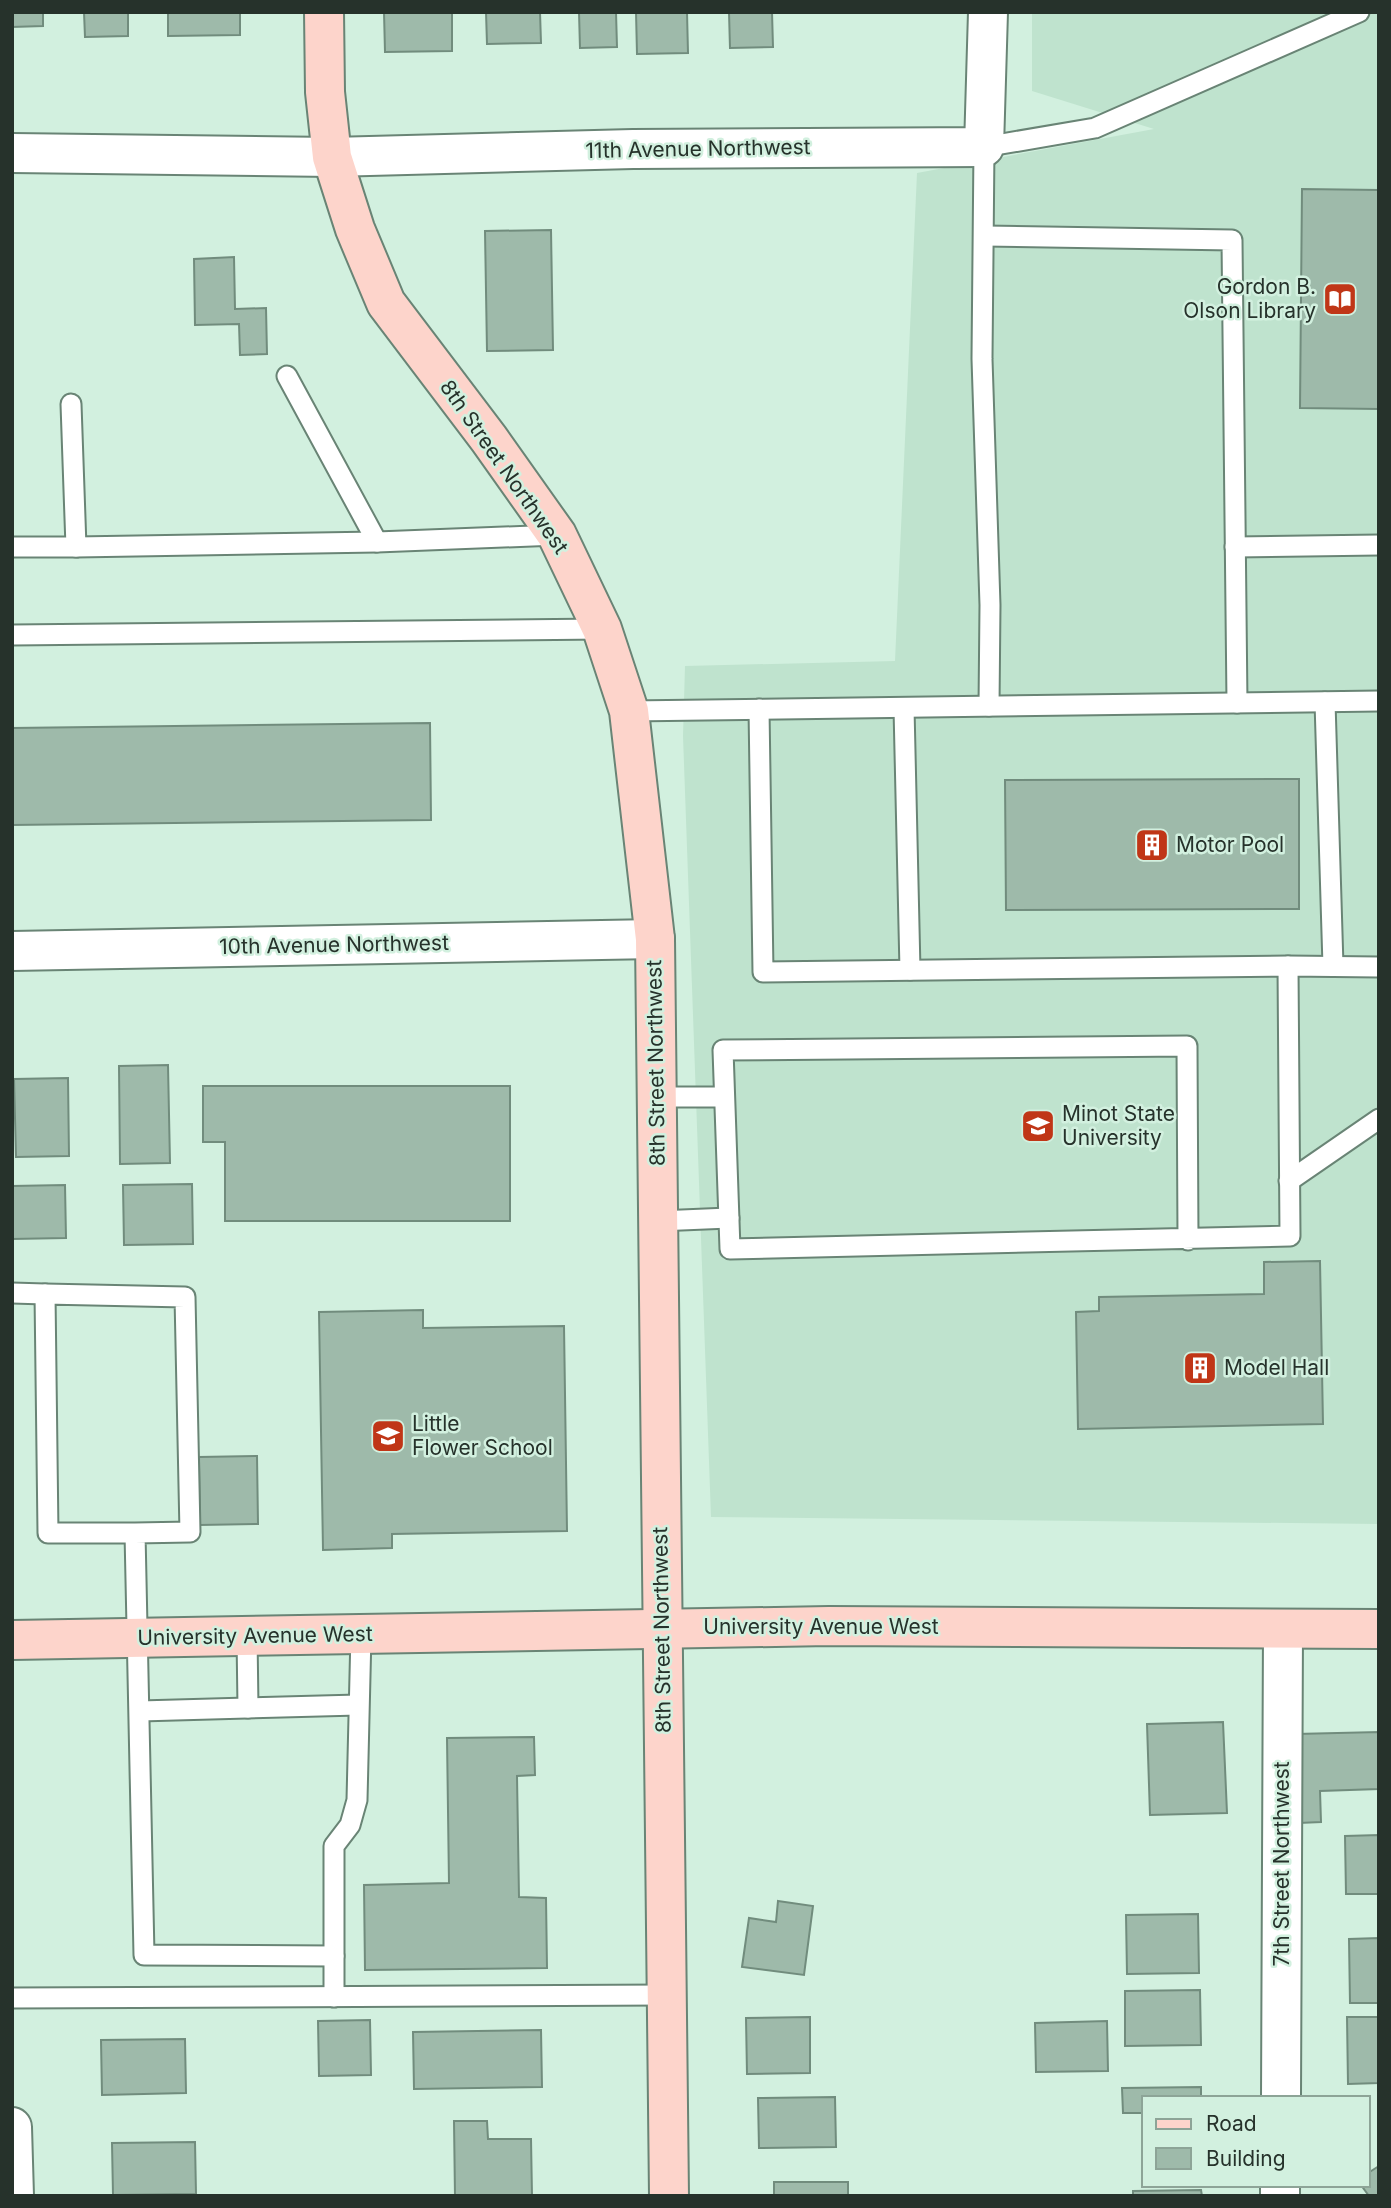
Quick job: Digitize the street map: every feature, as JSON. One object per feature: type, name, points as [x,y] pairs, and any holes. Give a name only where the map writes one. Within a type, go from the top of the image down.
[{"type":"street","name":"8th Street Northwest","points":[[324,12],[325,92],[332,157],[355,229],[386,303],[489,439],[557,535],[602,629],[629,711],[655,939],[668,2196]]},
{"type":"street","points":[[984,147],[988,12]]},
{"type":"street","name":"11th Avenue Northwest","points":[[12,153],[332,157],[633,149],[984,147]]},
{"type":"street","name":"10th Avenue Northwest","points":[[12,951],[655,939]]},
{"type":"street","name":"University Avenue West","points":[[12,1640],[829,1626],[1379,1629]]},
{"type":"street","name":"7th Street Northwest","points":[[1281,2096],[1283,1630]]},
{"type":"street","points":[[12,2127],[14,2196]]},
{"type":"lane","name":"11th Avenue Northwest","points":[[984,147],[1095,128],[1359,12]]},
{"type":"lane","points":[[984,147],[982,359],[990,605],[989,706]]},
{"type":"lane","points":[[985,236],[1232,240],[1237,703]]},
{"type":"lane","points":[[286,376],[377,542]]},
{"type":"lane","points":[[71,404],[76,547]]},
{"type":"lane","points":[[12,547],[377,542],[557,535]]},
{"type":"lane","points":[[1236,547],[1379,545]]},
{"type":"lane","points":[[12,635],[602,629]]},
{"type":"lane","points":[[629,711],[1379,701]]},
{"type":"lane","points":[[1325,702],[1333,966]]},
{"type":"lane","points":[[904,708],[910,970]]},
{"type":"lane","points":[[759,709],[763,972],[1379,967]]},
{"type":"lane","points":[[1188,1240],[1186,1046],[723,1050],[730,1249],[1188,1240],[1290,1236],[1288,966]]},
{"type":"lane","points":[[656,1097],[724,1097]]},
{"type":"lane","points":[[1289,1181],[1379,1119]]},
{"type":"lane","points":[[658,1221],[729,1218]]},
{"type":"lane","points":[[12,1293],[185,1297],[190,1532],[48,1533],[45,1294]]},
{"type":"lane","points":[[135,1533],[144,1955],[334,1956]]},
{"type":"lane","points":[[334,1997],[334,1846],[350,1825],[357,1800],[361,1634]]},
{"type":"lane","points":[[247,1636],[248,1708]]},
{"type":"lane","points":[[140,1711],[359,1705]]},
{"type":"lane","points":[[12,1998],[666,1995]]},
{"type":"shaded area","name":"Minot State University","points":[[1032,12],[1379,12],[1379,1524],[711,1517],[683,736],[685,666],[895,661],[917,173],[1154,129],[1032,91]]},
{"type":"building","points":[[12,12],[43,12],[43,26],[12,27]]},
{"type":"building","points":[[84,12],[128,12],[128,36],[85,37]]},
{"type":"building","points":[[168,12],[240,12],[240,35],[168,36]]},
{"type":"building","points":[[384,12],[452,12],[452,51],[385,52]]},
{"type":"building","points":[[486,12],[540,12],[541,43],[487,44]]},
{"type":"building","points":[[579,12],[616,12],[617,47],[580,48]]},
{"type":"building","points":[[636,12],[687,12],[688,53],[637,54]]},
{"type":"building","points":[[729,12],[772,12],[773,47],[730,48]]},
{"type":"building","name":"Gordon B. Olson Library","points":[[1302,189],[1379,190],[1379,409],[1300,408]]},
{"type":"building","points":[[551,230],[553,350],[487,351],[485,231]]},
{"type":"building","points":[[234,257],[235,309],[266,308],[267,354],[240,355],[239,324],[195,325],[194,259]]},
{"type":"building","points":[[430,723],[431,820],[12,825],[12,728]]},
{"type":"building","name":"Motor Pool","points":[[1299,779],[1299,909],[1006,910],[1005,780]]},
{"type":"building","points":[[168,1065],[170,1163],[120,1164],[119,1066]]},
{"type":"building","points":[[68,1078],[69,1156],[16,1157],[14,1079]]},
{"type":"building","points":[[203,1086],[510,1086],[510,1221],[225,1221],[225,1142],[203,1142]]},
{"type":"building","points":[[192,1184],[193,1244],[124,1245],[123,1185]]},
{"type":"building","points":[[65,1185],[66,1238],[12,1239],[12,1186]]},
{"type":"building","name":"Model Hall","points":[[1320,1261],[1323,1424],[1078,1429],[1076,1312],[1099,1311],[1099,1297],[1264,1294],[1264,1262]]},
{"type":"building","points":[[423,1310],[423,1328],[564,1326],[567,1531],[392,1534],[392,1548],[323,1550],[319,1312]]},
{"type":"building","points":[[257,1456],[258,1524],[200,1525],[199,1457]]},
{"type":"building","points":[[1223,1722],[1227,1813],[1150,1815],[1147,1724]]},
{"type":"building","points":[[1379,1732],[1379,1789],[1320,1791],[1321,1822],[1299,1823],[1296,1734]]},
{"type":"building","points":[[534,1737],[535,1775],[517,1776],[519,1897],[546,1898],[547,1968],[365,1970],[364,1885],[449,1883],[447,1738]]},
{"type":"building","points":[[1379,1835],[1379,1894],[1346,1894],[1345,1836]]},
{"type":"building","points":[[778,1901],[813,1906],[804,1975],[742,1967],[749,1918],[776,1922]]},
{"type":"building","points":[[1198,1914],[1199,1973],[1127,1974],[1126,1915]]},
{"type":"building","points":[[1379,1938],[1379,2003],[1350,2003],[1349,1939]]},
{"type":"building","points":[[1200,1990],[1201,2045],[1125,2046],[1125,1991]]},
{"type":"building","points":[[810,2017],[810,2073],[747,2074],[746,2018]]},
{"type":"building","points":[[1347,2017],[1379,2017],[1379,2083],[1348,2084]]},
{"type":"building","points":[[370,2020],[371,2075],[319,2076],[318,2021]]},
{"type":"building","points":[[1107,2021],[1108,2071],[1036,2072],[1035,2023]]},
{"type":"building","points":[[541,2030],[542,2087],[414,2089],[413,2032]]},
{"type":"building","points":[[185,2039],[186,2093],[102,2095],[101,2040]]},
{"type":"building","points":[[1201,2087],[1201,2096],[1142,2096],[1142,2113],[1123,2113],[1122,2088]]},
{"type":"building","points":[[835,2097],[836,2147],[759,2148],[758,2098]]},
{"type":"building","points":[[454,2121],[487,2121],[488,2139],[531,2139],[532,2196],[455,2196]]},
{"type":"building","points":[[195,2142],[196,2194],[113,2195],[112,2143]]},
{"type":"building","points":[[1379,2166],[1379,2196],[1369,2196],[1362,2187],[1370,2187],[1370,2172]]},
{"type":"building","points":[[774,2182],[848,2182],[848,2196],[774,2196]]},
{"type":"building","points":[[1201,2190],[1202,2196],[1133,2196],[1133,2191]]},
{"type":"place","name":"Gordon B. Olson Library","points":[[1340,299]]},
{"type":"place","name":"Motor Pool","points":[[1152,845]]},
{"type":"place","name":"Minot State University","points":[[1038,1126]]},
{"type":"place","name":"Model Hall","points":[[1200,1368]]},
{"type":"place","name":"Little Flower School","points":[[388,1436]]}]
